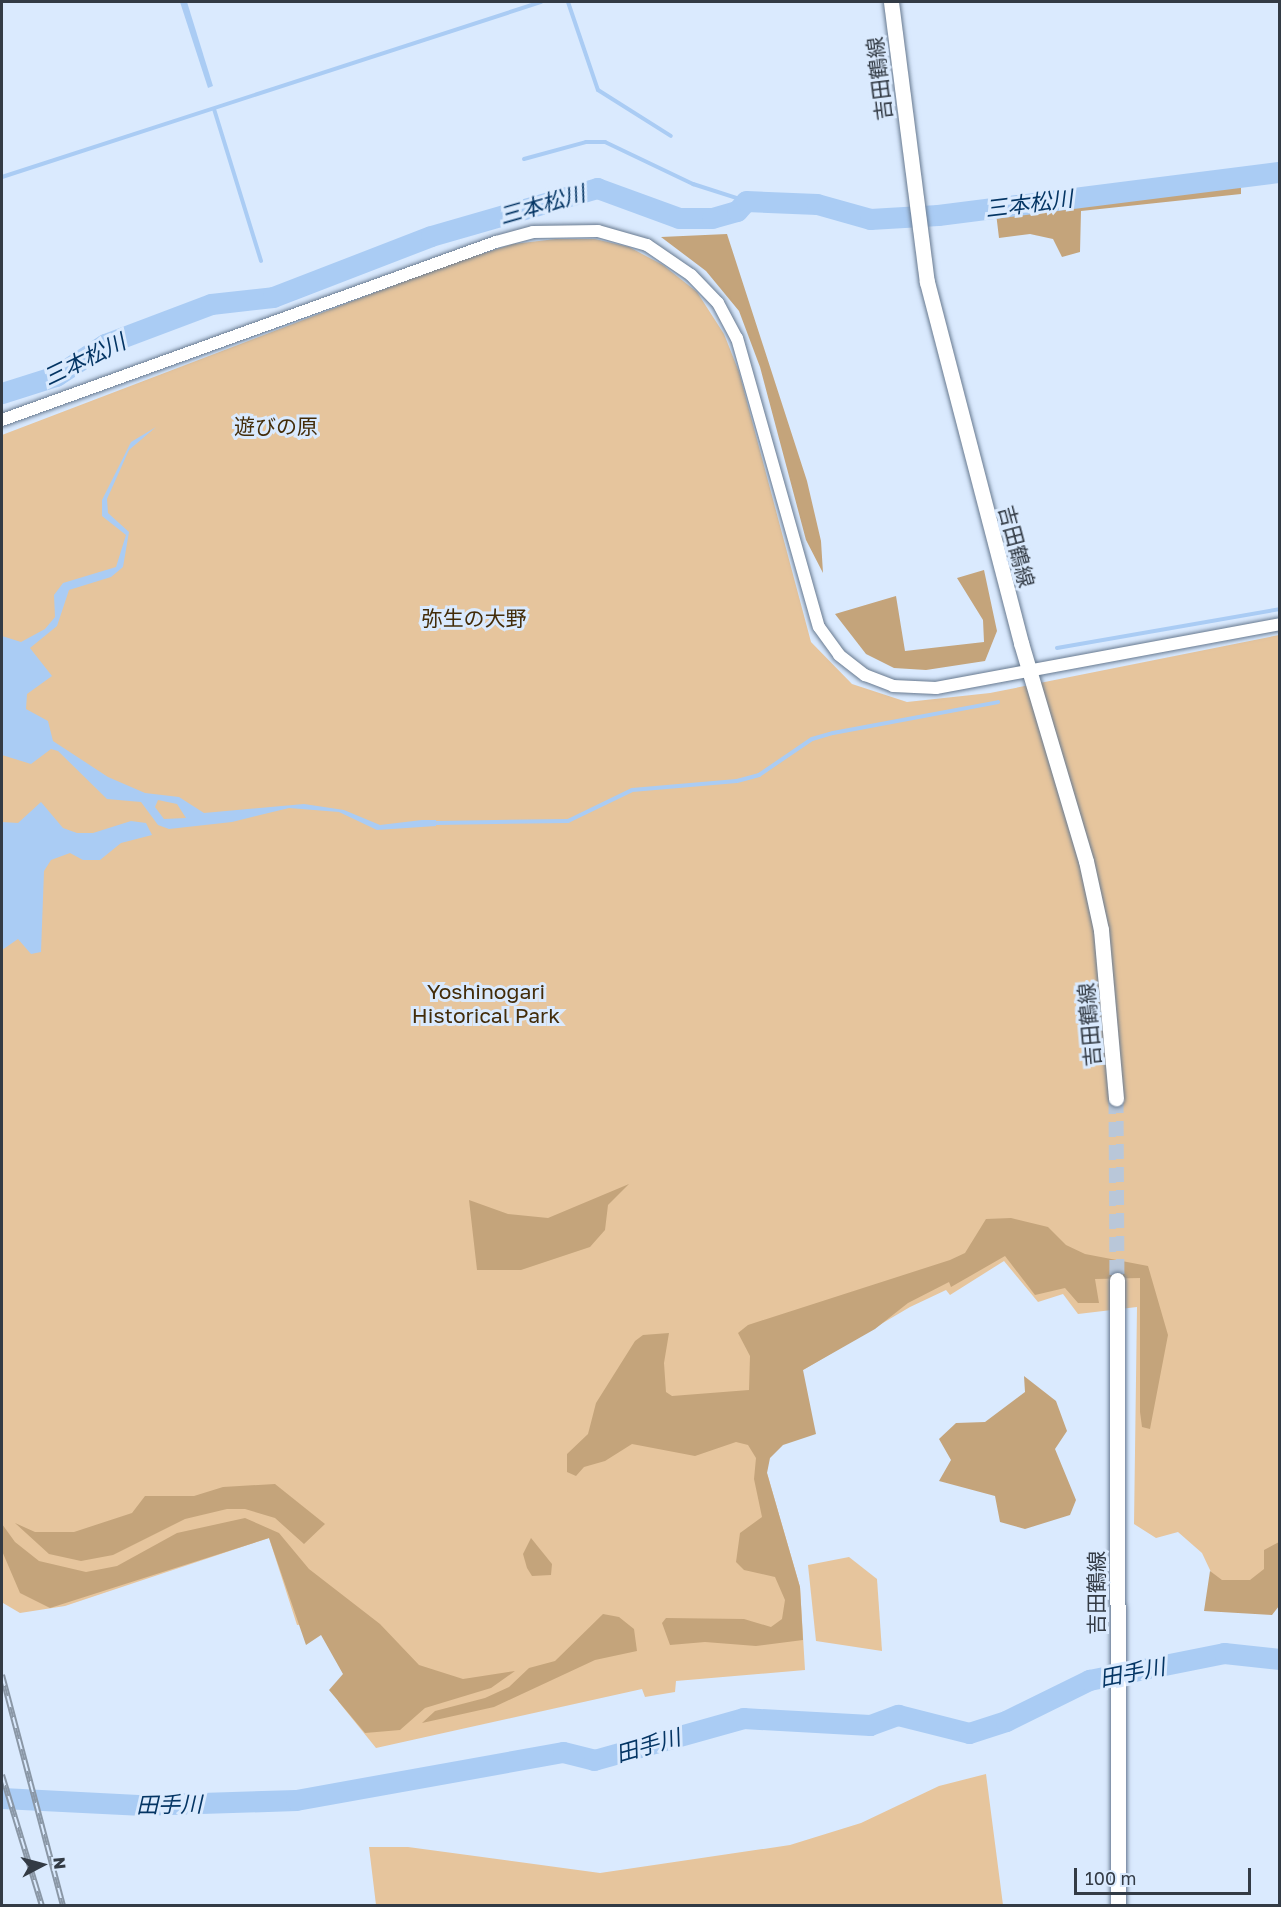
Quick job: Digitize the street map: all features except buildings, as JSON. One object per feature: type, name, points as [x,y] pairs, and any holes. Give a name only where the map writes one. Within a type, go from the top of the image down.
[{"type":"main road","name":"吉田鶴線","points":[[891,2],[918,232],[940,344],[1032,670],[1101,930],[1116,1098]]},
{"type":"main road","name":"吉田鶴線","points":[[1118,1280],[1118,1905]]},
{"type":"street","points":[[2,420],[496,242],[533,232],[598,231],[647,244],[691,275],[718,303],[737,338],[819,627],[839,655],[865,675],[893,686],[936,688],[1280,624]]},
{"type":"green space","name":"Yoshinogari Historical Park","points":[[556,239],[595,239],[629,247],[663,265],[697,292],[724,334],[739,372],[811,642],[852,684],[907,702],[990,693],[1279,635],[1280,1568],[1264,1587],[1218,1587],[1202,1553],[1178,1532],[1156,1538],[1134,1524],[1137,1307],[1078,1314],[1063,1294],[1038,1302],[1004,1261],[950,1295],[946,1290],[910,1307],[803,1370],[766,1441],[767,1473],[800,1587],[805,1670],[676,1681],[675,1692],[645,1697],[642,1689],[376,1748],[338,1701],[353,1681],[323,1622],[297,1625],[269,1538],[65,1606],[20,1613],[3,1603],[2,435],[450,264],[513,244]]},
{"type":"green space","points":[[849,1557],[877,1579],[882,1651],[816,1641],[808,1565]]},
{"type":"green space","points":[[986,1774],[1003,1905],[376,1905],[369,1847],[408,1847],[600,1873],[790,1845],[861,1823],[939,1786]]},
{"type":"shaded area","points":[[1241,186],[1241,194],[1081,211],[1080,252],[1062,257],[1053,239],[1030,234],[999,238],[996,213]]},
{"type":"shaded area","points":[[727,234],[807,481],[821,541],[823,573],[806,540],[760,367],[739,311],[706,271],[661,237]]},
{"type":"shaded area","points":[[984,570],[997,631],[985,661],[926,670],[894,668],[866,654],[835,614],[896,596],[905,651],[984,642],[983,620],[957,578]]},
{"type":"shaded area","points":[[629,1184],[608,1205],[605,1230],[590,1247],[521,1270],[477,1270],[469,1200],[508,1214],[548,1218]]},
{"type":"shaded area","points":[[1011,1218],[1048,1227],[1066,1245],[1085,1254],[1148,1266],[1168,1335],[1150,1429],[1142,1427],[1140,1412],[1140,1278],[1095,1279],[1099,1303],[1078,1303],[1065,1288],[1035,1295],[1005,1256],[951,1287],[949,1282],[908,1303],[875,1329],[803,1370],[816,1434],[783,1445],[770,1458],[767,1473],[800,1587],[803,1640],[756,1646],[705,1642],[670,1645],[662,1623],[666,1618],[744,1619],[771,1627],[782,1619],[785,1600],[775,1577],[744,1570],[736,1562],[740,1533],[762,1517],[754,1479],[756,1458],[748,1445],[736,1442],[695,1456],[632,1444],[605,1461],[584,1467],[576,1476],[567,1472],[567,1454],[588,1434],[596,1403],[635,1341],[643,1335],[669,1333],[664,1363],[666,1392],[672,1396],[749,1390],[750,1356],[738,1333],[748,1325],[950,1260],[965,1253],[986,1219]]},
{"type":"shaded area","points":[[1024,1376],[1056,1401],[1067,1431],[1055,1449],[1076,1500],[1070,1515],[1025,1529],[1000,1522],[995,1496],[939,1481],[951,1460],[939,1439],[956,1423],[985,1422],[1025,1392]]},
{"type":"shaded area","points":[[275,1484],[325,1524],[304,1544],[275,1518],[245,1509],[227,1509],[185,1519],[113,1555],[81,1561],[49,1554],[15,1523],[35,1532],[74,1532],[132,1513],[145,1496],[194,1496],[223,1487]]},
{"type":"shaded area","points":[[245,1518],[279,1533],[309,1569],[380,1624],[419,1665],[463,1679],[515,1671],[491,1688],[425,1708],[400,1730],[365,1733],[329,1690],[343,1674],[321,1635],[306,1645],[269,1538],[50,1608],[20,1593],[2,1551],[2,1524],[15,1542],[39,1561],[86,1572],[117,1566],[177,1533]]},
{"type":"shaded area","points":[[531,1538],[552,1564],[551,1575],[532,1576],[527,1568],[523,1554]]},
{"type":"shaded area","points":[[1279,1542],[1279,1606],[1272,1615],[1204,1611],[1210,1571],[1222,1580],[1250,1580],[1264,1569],[1264,1550]]},
{"type":"shaded area","points":[[603,1614],[619,1617],[634,1629],[637,1651],[595,1660],[494,1707],[422,1723],[435,1711],[485,1698],[509,1687],[529,1668],[555,1661]]},
{"type":"water","points":[[180,2],[187,2],[213,86],[208,88]]},
{"type":"water","points":[[156,427],[129,450],[107,499],[108,513],[129,532],[123,567],[111,577],[69,590],[57,626],[30,648],[52,676],[27,694],[26,709],[48,721],[53,741],[108,777],[145,793],[179,797],[204,813],[304,804],[344,810],[380,825],[436,820],[436,826],[377,830],[339,812],[289,808],[232,822],[169,829],[158,825],[141,802],[107,799],[58,751],[51,749],[31,764],[2,755],[2,636],[21,642],[45,629],[55,617],[54,595],[63,583],[116,567],[126,535],[102,516],[102,500],[131,442]],"holes":[[[158,800],[177,804],[186,818],[164,819],[155,807]]]},
{"type":"water","points":[[41,802],[63,828],[77,833],[93,833],[131,821],[146,823],[152,835],[121,843],[100,860],[83,860],[70,853],[51,860],[44,871],[41,952],[31,954],[18,939],[2,950],[2,822],[18,823]]},
{"type":"waterway","points":[[2,177],[541,2]]},
{"type":"waterway","points":[[568,2],[598,90],[671,136]]},
{"type":"waterway","points":[[214,109],[261,261]]},
{"type":"waterway","points":[[524,159],[586,142],[605,142],[693,184],[746,201]]},
{"type":"waterway","name":"三本松川","points":[[2,393],[56,376],[105,344],[211,304],[273,297],[431,236],[597,188],[679,218],[712,218],[737,211],[746,201],[817,204],[870,219],[938,215],[1280,172]]},
{"type":"waterway","points":[[1057,648],[1280,609]]},
{"type":"waterway","points":[[436,823],[568,821],[632,790],[737,781],[759,775],[812,739],[833,733],[998,702]]},
{"type":"waterway","name":"田手川","points":[[2,1798],[138,1805],[296,1800],[563,1752],[594,1760],[743,1718],[870,1725],[898,1715],[969,1733],[1006,1721],[1089,1680],[1224,1653],[1280,1659]]},
{"type":"tunnel","points":[[1116,1098],[1117,1280]]},
{"type":"railway","points":[[2,1675],[63,1906]]},
{"type":"railway","points":[[2,1775],[42,1906]]},
{"type":"park label","name":"遊びの原","points":[[276,426]]},
{"type":"park label","name":"弥生の大野","points":[[474,618]]}]
